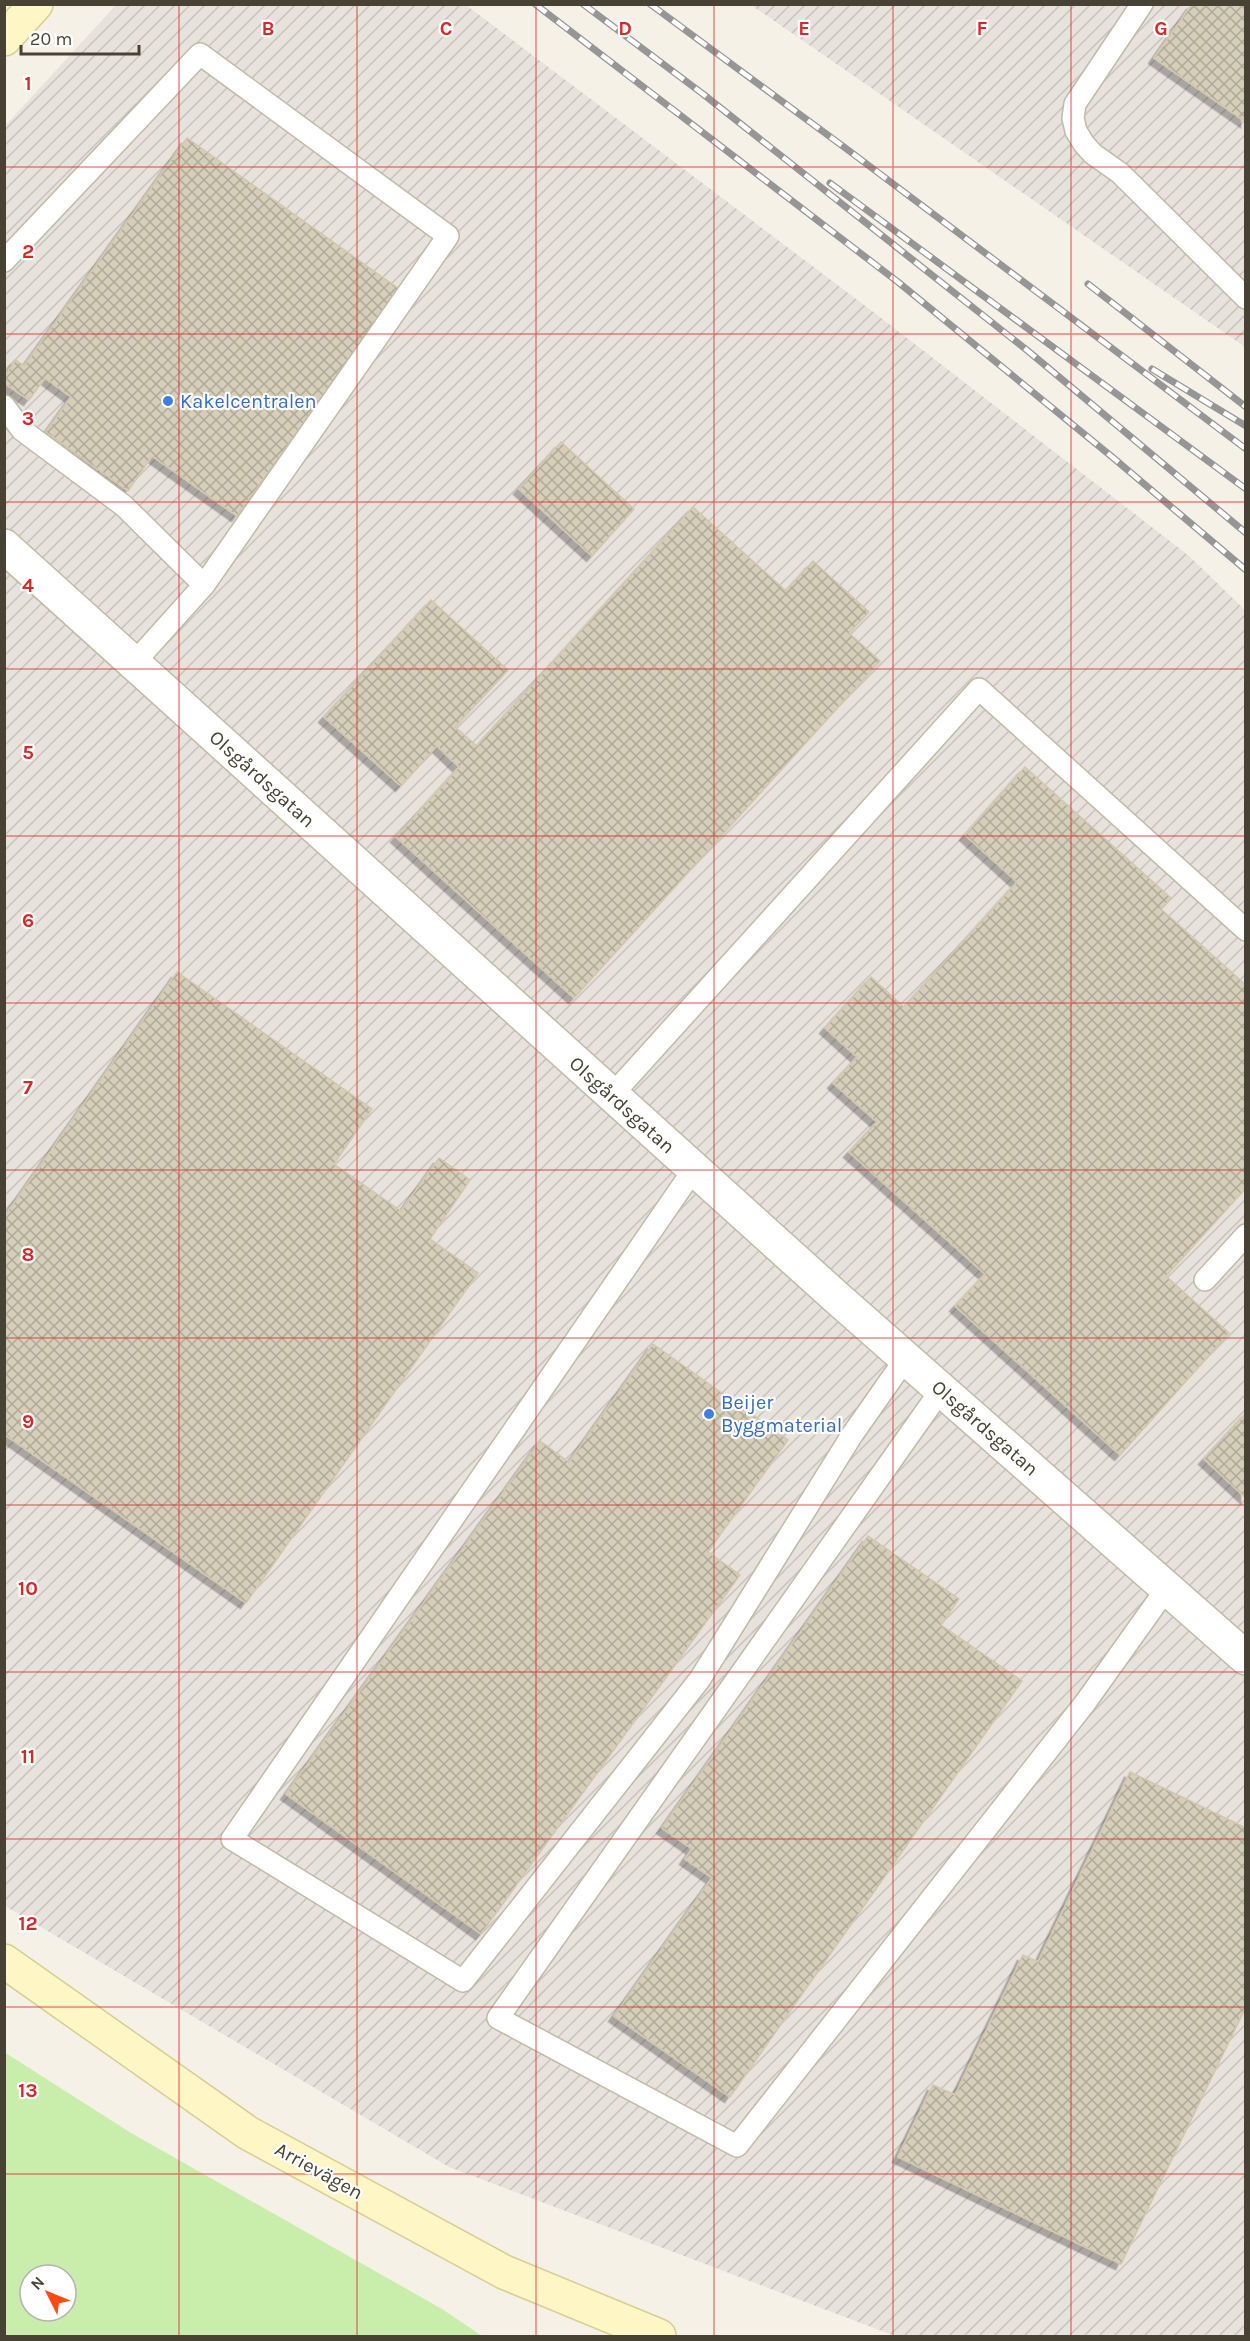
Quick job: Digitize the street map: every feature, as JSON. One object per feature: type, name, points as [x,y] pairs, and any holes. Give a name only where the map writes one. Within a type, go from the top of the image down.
[{"type":"main road","points":[[4,39],[36,4]]},
{"type":"main road","name":"Arrievägen","points":[[4,1961],[248,2133],[504,2272],[659,2337]]},
{"type":"street","name":"Olsgårdsgatan","points":[[4,546],[694,1169],[1245,1658]]},
{"type":"lane","points":[[1142,4],[1075,104],[1073,118],[1076,131],[1093,154],[1119,173],[1245,298]]},
{"type":"lane","points":[[4,261],[200,54],[448,236],[204,585],[134,663]]},
{"type":"lane","points":[[4,406],[22,429],[124,506],[204,585]]},
{"type":"lane","points":[[612,1095],[979,690],[1245,930]]},
{"type":"lane","points":[[694,1169],[232,1839],[463,1981],[700,1679],[852,1435],[906,1358]]},
{"type":"lane","points":[[1205,1280],[1245,1235]]},
{"type":"lane","points":[[941,1390],[498,2018],[737,2146],[1085,1703],[1167,1588]]},
{"type":"shaded area","points":[[116,5],[466,5],[876,314],[1188,555],[1245,610],[1245,2336],[895,2336],[449,2167],[5,1906],[4,127]]},
{"type":"shaded area","points":[[751,5],[1245,5],[1245,347],[854,76]]},
{"type":"green space","points":[[4,2052],[131,2133],[442,2309],[482,2336],[5,2336]]},
{"type":"building","points":[[1192,4],[1246,4],[1246,122],[1154,58]]},
{"type":"building","points":[[187,138],[399,289],[237,516],[152,456],[128,491],[46,432],[71,397],[45,378],[29,400],[4,383],[4,377],[16,360],[24,366]]},
{"type":"building","points":[[561,442],[634,509],[592,556],[519,489]]},
{"type":"building","points":[[693,507],[786,591],[813,561],[869,612],[849,633],[880,661],[574,998],[396,837],[459,767],[437,746],[401,786],[324,717],[431,600],[508,670],[455,727],[477,746]]},
{"type":"building","points":[[1025,767],[1171,898],[1161,909],[1246,985],[1246,1188],[1166,1276],[1229,1333],[1120,1455],[955,1306],[985,1274],[849,1152],[877,1122],[833,1083],[857,1057],[825,1028],[871,977],[904,1007],[1017,882],[965,835]]},
{"type":"building","points":[[177,972],[372,1109],[334,1164],[401,1211],[439,1158],[470,1180],[430,1239],[478,1273],[246,1603],[4,1434],[4,1217]]},
{"type":"building","points":[[653,1344],[788,1440],[708,1552],[740,1575],[481,1934],[286,1794],[540,1441],[569,1462]]},
{"type":"building","points":[[1246,1413],[1246,1498],[1204,1459]]},
{"type":"building","points":[[868,1536],[959,1599],[941,1625],[1022,1681],[730,2097],[614,2016],[712,1878],[685,1859],[692,1849],[662,1828]]},
{"type":"building","points":[[1130,1772],[1246,1828],[1246,2007],[1121,2264],[898,2157],[933,2085],[955,2095],[1023,1955],[1038,1962]]},
{"type":"railway","points":[[535,4],[898,282],[1246,570]]},
{"type":"railway","points":[[583,4],[703,94],[1028,351],[1246,533]]},
{"type":"railway","points":[[650,4],[1246,449]]},
{"type":"railway","points":[[830,183],[1246,489]]},
{"type":"railway","points":[[1088,284],[1246,407]]},
{"type":"railway","points":[[1152,369],[1246,426]]},
{"type":"place","name":"Kakelcentralen","points":[[168,401]]},
{"type":"place","name":"Beijer Byggmaterial","points":[[709,1414]]}]
